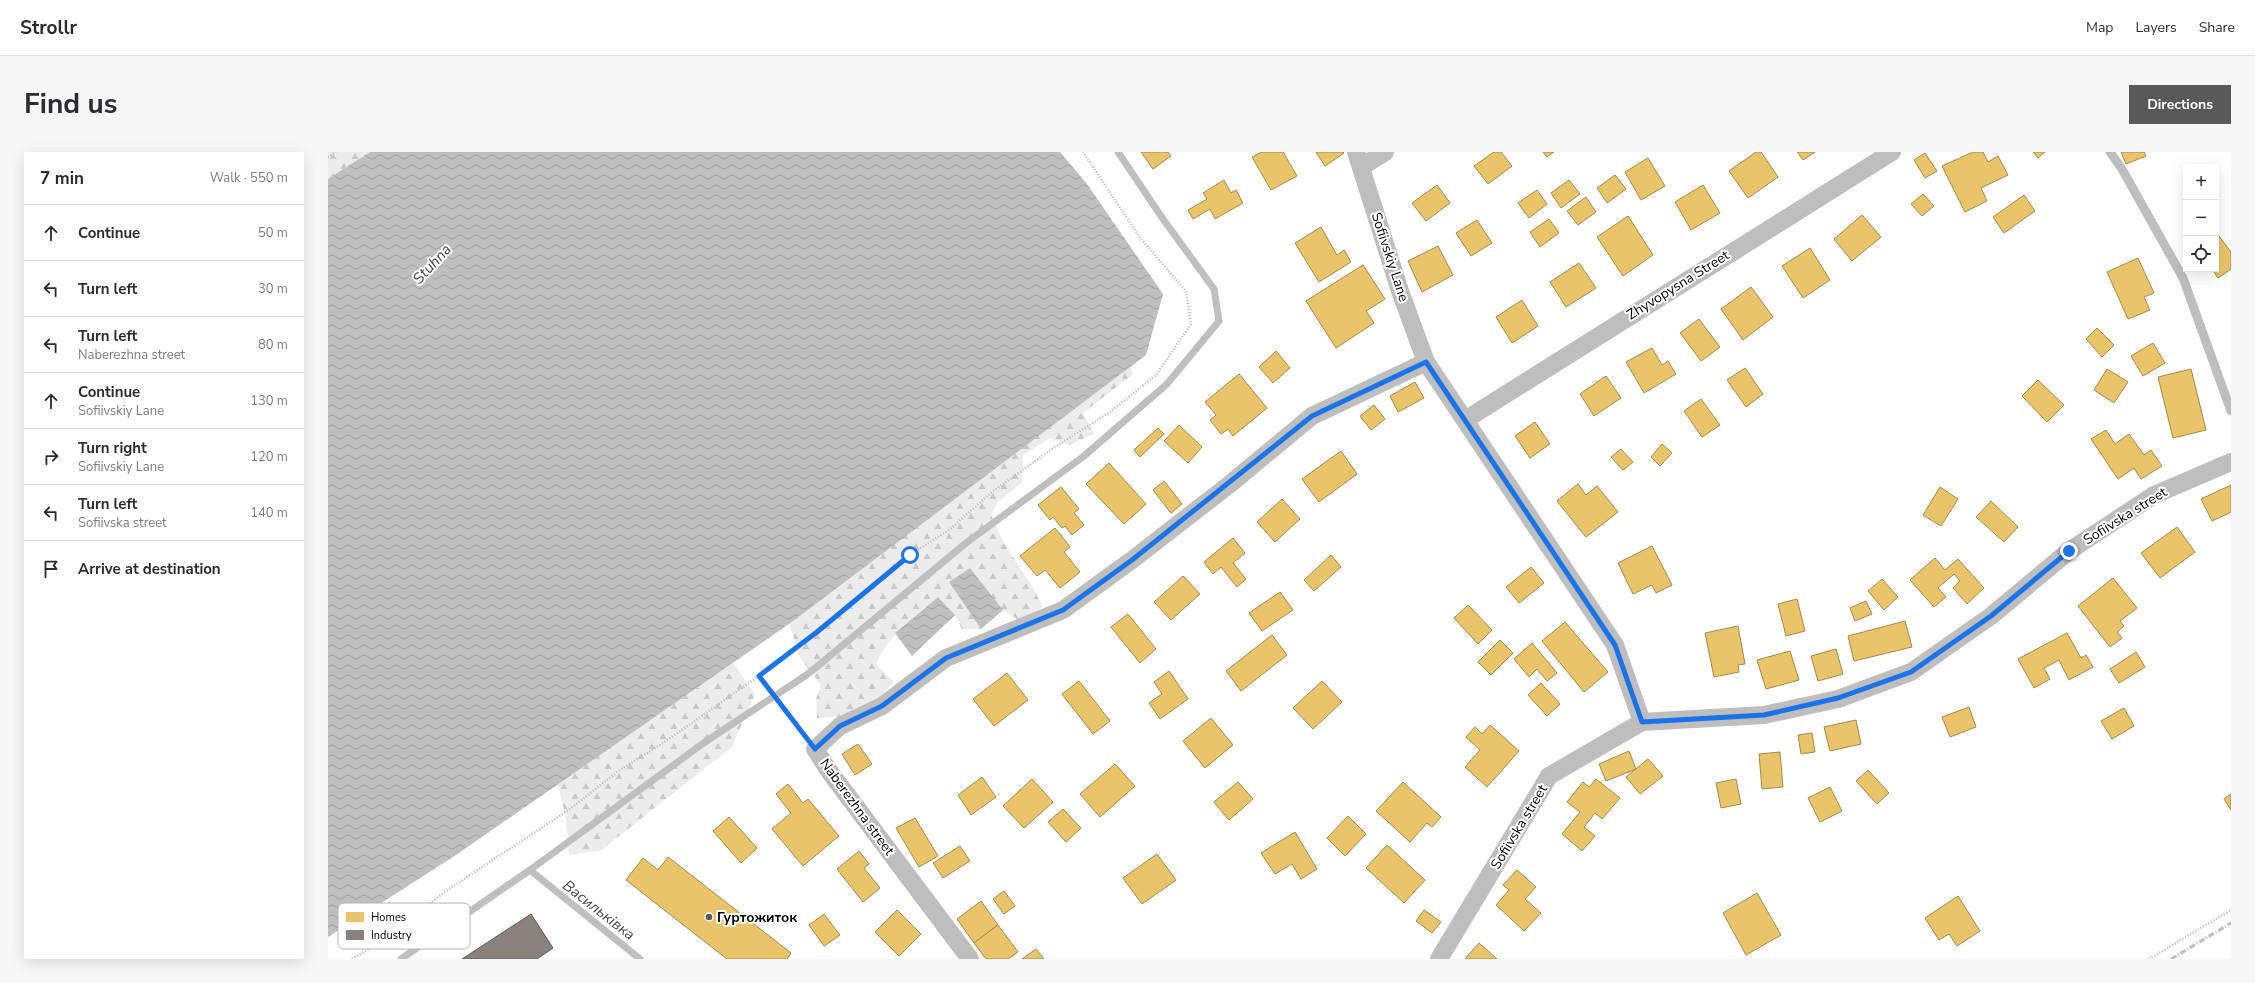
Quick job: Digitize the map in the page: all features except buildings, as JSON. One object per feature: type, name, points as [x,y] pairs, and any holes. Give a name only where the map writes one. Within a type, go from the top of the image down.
[{"type":"street","points":[[1358,159],[1385,152]]},
{"type":"street","name":"Zhyvopysna Street","points":[[1465,420],[1892,152]]},
{"type":"street","name":"Sofiivskiy Lane","points":[[1358,159],[1400,291],[1426,362],[1615,645],[1642,722]]},
{"type":"street","name":"Naberezhna street","points":[[970,959],[829,771],[815,749],[840,726],[882,706],[946,658],[1063,610],[1150,546],[1312,416],[1426,362]]},
{"type":"street","name":"Sofiivska street","points":[[1439,959],[1549,776],[1642,722],[1764,715],[1838,698],[1911,672],[1991,616],[2069,551],[2154,495],[2231,462]]},
{"type":"lane","points":[[2110,152],[2122,169],[2183,278],[2231,410]]},
{"type":"path","points":[[328,157],[336,152]]},
{"type":"path","points":[[431,903],[443,893],[570,809],[616,772],[663,743],[759,676],[817,632],[910,555],[949,530],[992,492],[1052,449],[1110,412],[1156,375],[1191,324],[1186,291],[1141,239],[1083,152]]},
{"type":"path","points":[[759,676],[815,749]]},
{"type":"path","points":[[2149,959],[2231,910]]},
{"type":"path","points":[[352,959],[369,949]]},
{"type":"green space","points":[[328,152],[370,152],[328,179]]},
{"type":"green space","points":[[1123,345],[1133,374],[1083,413],[1094,434],[1069,445],[1050,438],[1023,455],[1022,482],[997,503],[991,515],[1005,545],[1032,586],[1043,607],[1020,621],[1003,610],[970,568],[949,582],[981,629],[962,629],[955,615],[938,597],[919,612],[895,635],[882,653],[876,664],[894,682],[879,697],[838,717],[817,718],[816,699],[821,685],[801,659],[789,624],[891,512]]},
{"type":"green space","points":[[733,663],[755,694],[732,747],[600,851],[569,855],[566,819],[558,784]]},
{"type":"water","name":"Stuhna","points":[[370,152],[1060,152],[1087,184],[1163,294],[1146,355],[789,624],[456,855],[381,903],[338,903],[338,931],[328,937],[328,179]]},
{"type":"water","points":[[970,568],[1003,610],[981,629],[949,582]]},
{"type":"water","points":[[938,597],[955,615],[912,656],[895,633]]},
{"type":"waterway","points":[[470,911],[530,870],[705,742],[808,674],[966,543],[1084,456],[1167,384],[1219,321],[1214,289],[1163,219],[1118,152]]},
{"type":"waterway","name":"Васильківка","points":[[530,870],[640,959]]},
{"type":"waterway","points":[[401,959],[415,949]]},
{"type":"railway","points":[[2171,959],[2231,923]]},
{"type":"place","name":"Гуртожиток","points":[[709,917]]},
{"type":"route","points":[[910,555],[817,632],[759,676],[815,749],[840,726],[882,706],[946,658],[1063,610],[1132,560],[1230,484],[1312,416],[1426,362],[1615,645],[1642,722],[1764,715],[1838,698],[1911,672],[1991,616],[2069,551]]}]
